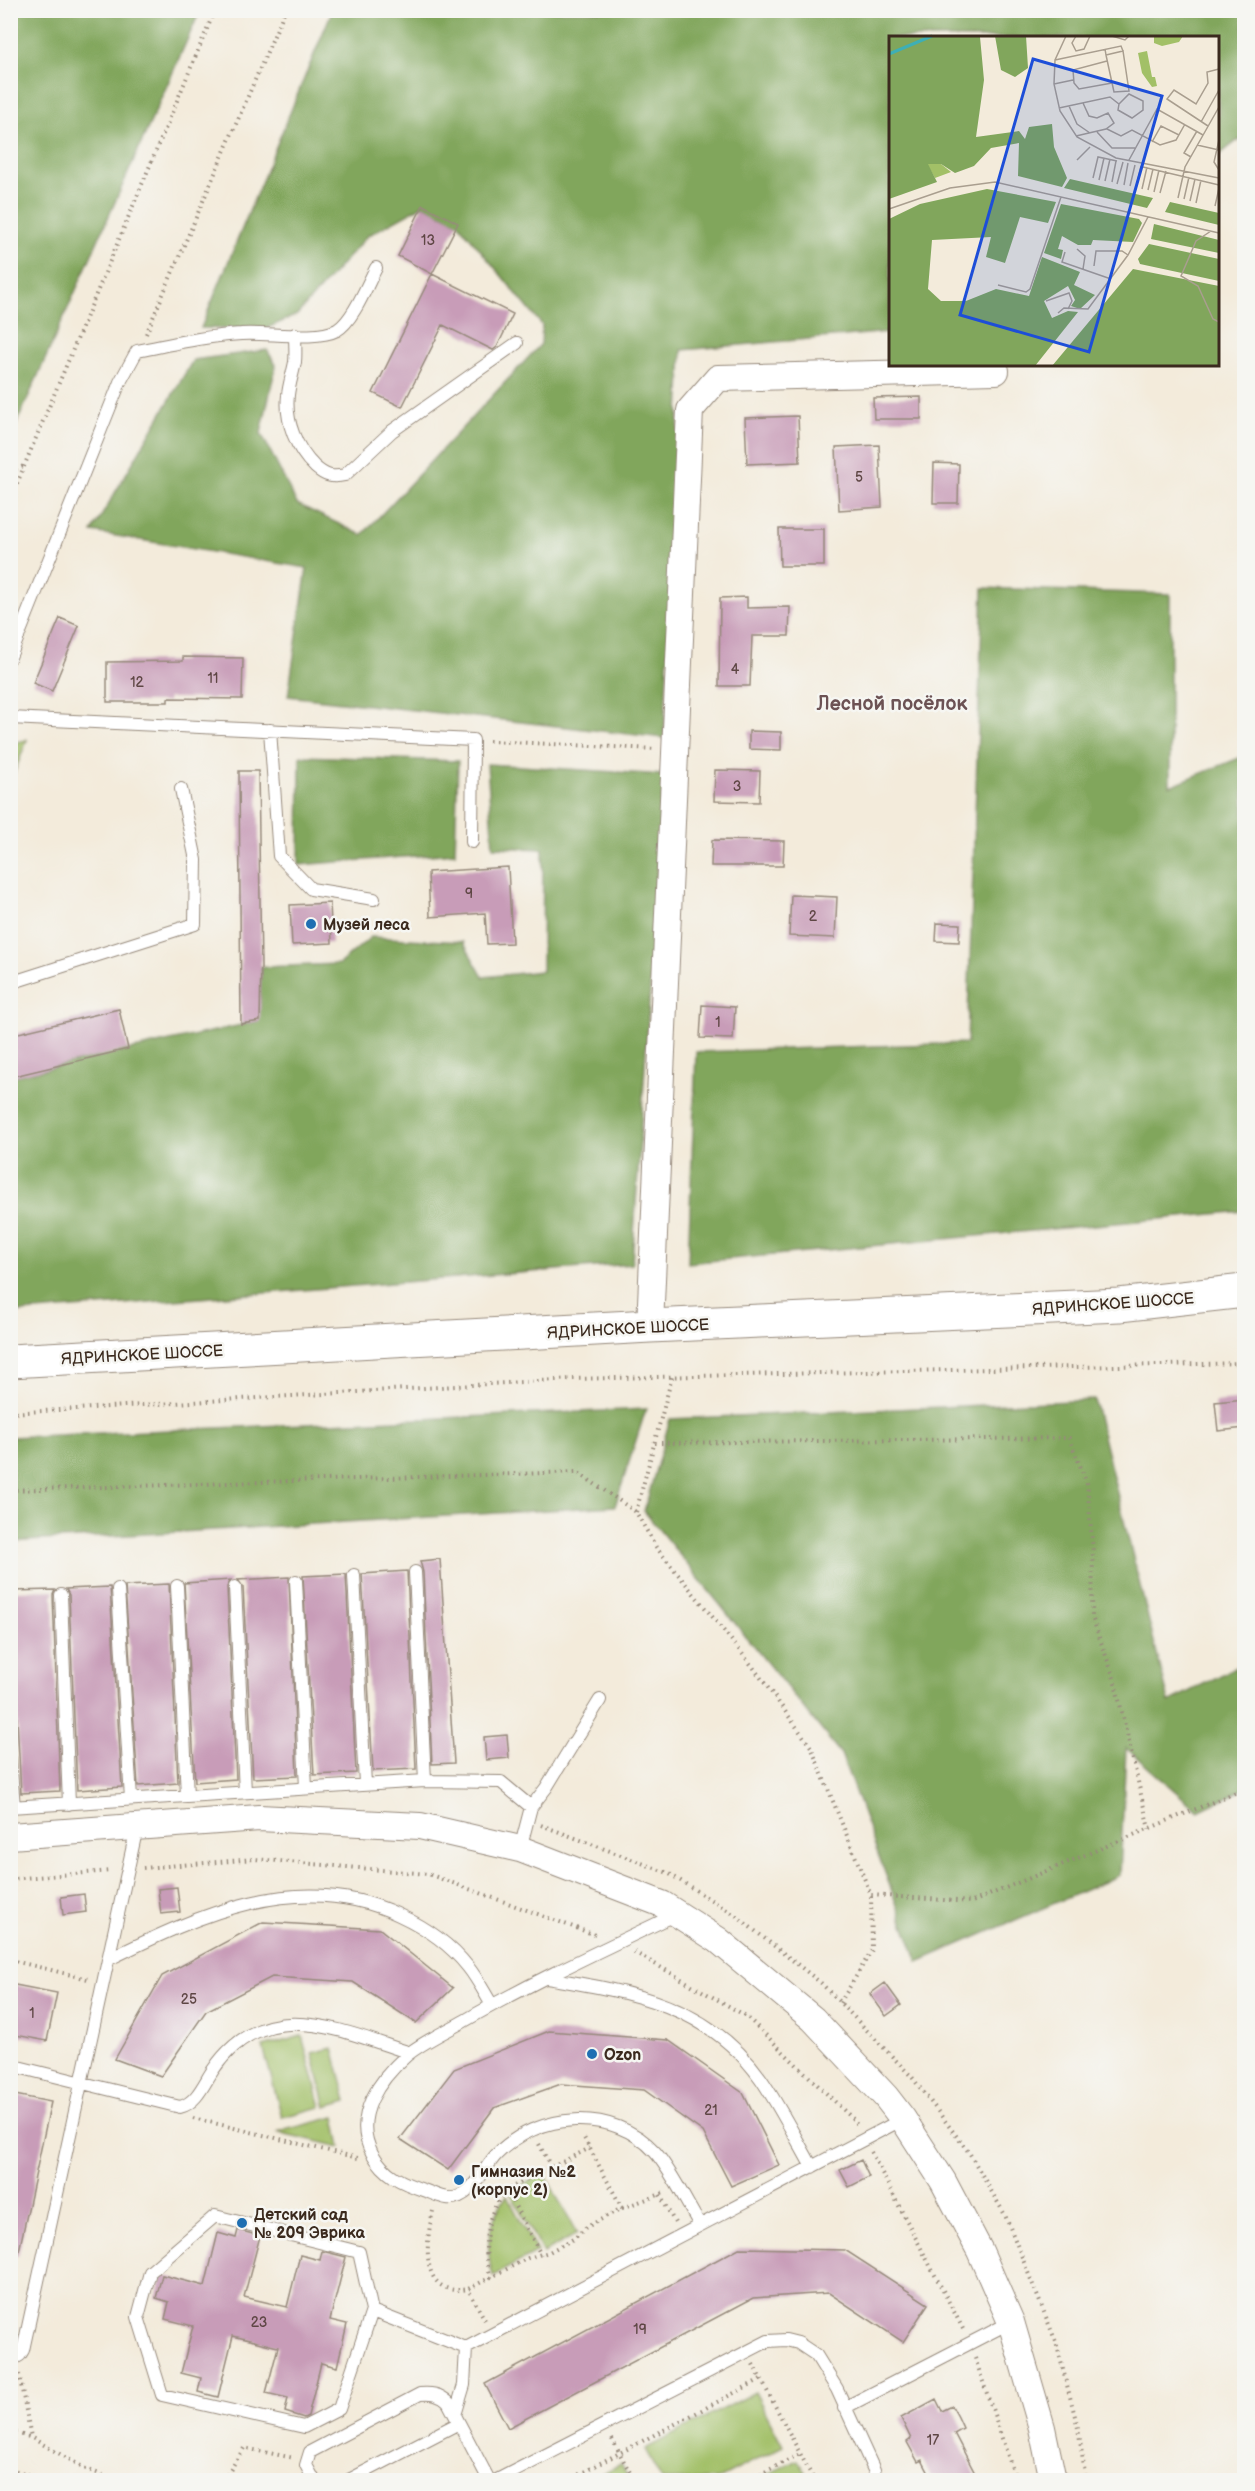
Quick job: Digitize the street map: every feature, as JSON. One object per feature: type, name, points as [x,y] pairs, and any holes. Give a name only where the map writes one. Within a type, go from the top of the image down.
[{"type":"main road","name":"ЯДРИНСКОЕ ШОССЕ","points":[[10,1361],[650,1326],[1119,1305],[1245,1291]]},
{"type":"street","points":[[650,1326],[690,410],[718,378],[996,371]]},
{"type":"street","points":[[10,1836],[259,1818],[420,1826],[520,1849],[662,1904],[718,1940],[813,2019],[886,2097],[903,2119],[944,2181],[980,2251],[1011,2322],[1042,2428],[1053,2481]]},
{"type":"lane","points":[[10,657],[120,382],[137,351],[198,338],[243,333],[320,335],[336,330],[347,323],[376,268]]},
{"type":"lane","points":[[295,334],[295,362],[288,395],[288,416],[296,442],[309,461],[324,475],[336,477],[345,475],[392,431],[516,343]]},
{"type":"lane","points":[[10,718],[473,740],[472,842]]},
{"type":"lane","points":[[270,730],[279,856],[311,889],[374,899]]},
{"type":"lane","points":[[10,983],[195,924],[196,860],[181,789]]},
{"type":"lane","points":[[415,1572],[425,1781]]},
{"type":"lane","points":[[354,1575],[365,1784]]},
{"type":"lane","points":[[296,1581],[306,1788]]},
{"type":"lane","points":[[177,1586],[188,1796]]},
{"type":"lane","points":[[235,1587],[245,1792]]},
{"type":"lane","points":[[118,1589],[131,1799]]},
{"type":"lane","points":[[61,1595],[69,1804]]},
{"type":"lane","points":[[520,1849],[531,1807],[546,1788],[600,1700]]},
{"type":"lane","points":[[10,1759],[12,1807],[425,1781],[501,1782],[531,1807]]},
{"type":"lane","points":[[13,2360],[23,2350],[138,1827]]},
{"type":"lane","points":[[109,1959],[168,1930],[224,1910],[262,1899],[318,1895],[371,1904],[412,1921],[450,1948],[468,1967],[492,2005]]},
{"type":"lane","points":[[676,1914],[492,2005],[410,2053],[378,2086],[366,2112],[366,2136],[378,2162],[396,2180],[452,2198],[466,2192],[508,2144],[531,2130],[558,2121],[574,2120],[613,2126],[633,2135],[656,2154],[700,2225]]},
{"type":"lane","points":[[547,1978],[648,1998],[701,2023],[734,2049],[760,2079],[812,2167]]},
{"type":"lane","points":[[10,2065],[175,2106],[184,2106],[193,2100],[228,2050],[244,2037],[271,2025],[296,2022],[330,2028],[410,2053]]},
{"type":"lane","points":[[372,2311],[466,2348],[903,2119]]},
{"type":"lane","points":[[215,2216],[359,2252],[372,2311],[339,2409],[304,2427],[162,2395],[138,2317],[150,2272],[215,2216]]},
{"type":"lane","points":[[844,2408],[1011,2322]]},
{"type":"lane","points":[[497,2481],[768,2341],[786,2340],[807,2348],[816,2355],[834,2384],[876,2481]]},
{"type":"lane","points":[[349,2481],[457,2419],[464,2385],[466,2348]]},
{"type":"lane","points":[[314,2481],[306,2461],[315,2449],[420,2394],[427,2393],[442,2397],[448,2402],[489,2481]]},
{"type":"path","points":[[10,500],[216,10]]},
{"type":"path","points":[[137,351],[285,10]]},
{"type":"path","points":[[10,471],[25,466]]},
{"type":"path","points":[[473,740],[675,750]]},
{"type":"path","points":[[10,1413],[560,1380],[1245,1364]]},
{"type":"path","points":[[636,1512],[672,1377]]},
{"type":"path","points":[[655,1443],[1069,1438],[1087,1483],[1093,1551],[1092,1617],[1114,1678],[1149,1829]]},
{"type":"path","points":[[10,1490],[577,1472],[636,1512],[656,1547],[753,1667],[811,1747],[872,1895],[872,1950],[840,2003]]},
{"type":"path","points":[[872,1895],[972,1902],[1245,1789]]},
{"type":"path","points":[[10,1879],[255,1859],[428,1874],[617,1943],[746,2016],[854,2120],[970,2343],[1016,2481]]},
{"type":"path","points":[[10,1960],[103,1983]]},
{"type":"path","points":[[184,2106],[188,2115],[195,2119],[378,2162]]},
{"type":"path","points":[[574,2120],[622,2208]]},
{"type":"path","points":[[531,2130],[551,2168]]},
{"type":"path","points":[[491,2278],[485,2250],[488,2224],[507,2191],[590,2148]]},
{"type":"path","points":[[437,2195],[426,2245],[429,2266],[434,2277],[447,2288],[468,2289],[528,2258],[541,2255],[573,2239],[585,2228],[622,2208],[677,2188]]},
{"type":"path","points":[[507,2191],[541,2255]]},
{"type":"path","points":[[660,2195],[681,2235]]},
{"type":"path","points":[[468,2289],[493,2334]]},
{"type":"path","points":[[747,2352],[814,2481]]},
{"type":"path","points":[[13,2360],[32,2438]]},
{"type":"path","points":[[568,2481],[761,2379]]},
{"type":"path","points":[[605,2425],[634,2481]]},
{"type":"path","points":[[10,2431],[32,2438],[86,2469],[116,2481]]},
{"type":"path","points":[[224,2481],[244,2448],[306,2461]]},
{"type":"path","points":[[749,2481],[800,2454]]},
{"type":"path","points":[[10,2469],[48,2481]]},
{"type":"green space","points":[[10,11],[200,11],[11,436]]},
{"type":"green space","points":[[332,11],[1244,11],[1244,139],[1237,141],[1219,155],[1219,36],[889,36],[889,332],[682,350],[664,738],[288,696],[307,568],[92,532],[193,360],[267,350],[276,365],[261,433],[297,504],[362,535],[541,344],[542,325],[458,223],[423,205],[367,236],[297,315],[263,330],[201,328]]},
{"type":"green space","points":[[983,588],[1170,594],[1170,786],[1244,756],[1244,1211],[688,1263],[696,1052],[967,1043]]},
{"type":"green space","points":[[27,740],[11,781],[11,743]]},
{"type":"green space","points":[[300,756],[458,761],[455,853],[299,865]]},
{"type":"green space","points":[[487,764],[664,775],[632,1264],[11,1313],[10,1077],[259,1021],[261,967],[339,964],[371,937],[463,942],[483,977],[542,971],[543,849],[493,847]]},
{"type":"green space","points":[[1094,1400],[1169,1702],[1244,1663],[1244,1789],[1198,1811],[1126,1748],[1120,1875],[918,1962],[841,1754],[644,1511],[670,1419]]},
{"type":"green space","points":[[646,1409],[615,1506],[11,1542],[11,1437]]},
{"type":"green space","points":[[302,2036],[321,2107],[282,2117],[263,2047]]},
{"type":"green space","points":[[333,2048],[347,2101],[326,2107],[312,2053]]},
{"type":"green space","points":[[335,2117],[341,2147],[277,2132]]},
{"type":"green space","points":[[544,2173],[577,2234],[543,2253],[510,2192]]},
{"type":"green space","points":[[507,2195],[537,2252],[493,2276],[489,2254],[490,2234],[496,2214]]},
{"type":"green space","points":[[755,2392],[783,2446],[717,2480],[662,2480],[645,2449]]},
{"type":"green space","points":[[798,2459],[809,2480],[756,2480]]},
{"type":"green space","points":[[621,2464],[629,2480],[589,2480]]},
{"type":"building","points":[[423,205],[458,223],[432,274],[398,256]]},
{"type":"building","points":[[432,274],[513,314],[497,347],[493,350],[443,325],[402,407],[373,393]]},
{"type":"building","points":[[921,397],[921,419],[874,419],[873,398]]},
{"type":"building","points":[[798,416],[800,462],[747,464],[745,418]]},
{"type":"building","points":[[879,445],[882,507],[839,510],[836,447]]},
{"type":"building","points":[[934,463],[959,464],[958,503],[933,503]]},
{"type":"building","points":[[779,529],[824,529],[824,566],[780,566]]},
{"type":"building","points":[[747,597],[747,608],[790,607],[789,636],[752,636],[750,686],[719,686],[720,598]]},
{"type":"building","points":[[60,618],[79,626],[52,691],[33,683]]},
{"type":"building","points":[[183,657],[243,658],[242,699],[168,698],[168,702],[107,702],[107,662],[183,661]]},
{"type":"building","points":[[749,731],[781,732],[781,750],[749,749]]},
{"type":"building","points":[[715,770],[760,771],[759,802],[714,801]]},
{"type":"building","points":[[239,771],[258,771],[261,967],[260,1021],[241,1024]]},
{"type":"building","points":[[712,840],[784,841],[783,866],[711,866]]},
{"type":"building","points":[[508,867],[512,943],[487,944],[485,913],[430,917],[428,872]]},
{"type":"building","points":[[791,895],[837,897],[835,938],[789,936]]},
{"type":"building","name":"Музей леса","points":[[330,903],[332,943],[292,945],[290,905]]},
{"type":"building","points":[[937,923],[960,924],[959,942],[936,941]]},
{"type":"building","points":[[702,1005],[735,1007],[733,1039],[700,1038]]},
{"type":"building","points":[[119,1009],[128,1049],[10,1077],[10,1035]]},
{"type":"building","points":[[1245,1399],[1245,1428],[1218,1431],[1215,1402]]},
{"type":"building","points":[[440,1559],[454,1763],[432,1764],[423,1572],[420,1561]]},
{"type":"building","points":[[407,1571],[416,1769],[373,1771],[362,1574]]},
{"type":"building","points":[[346,1574],[356,1773],[314,1775],[303,1576]]},
{"type":"building","points":[[289,1577],[297,1776],[253,1778],[243,1587],[238,1580]]},
{"type":"building","points":[[231,1580],[227,1587],[236,1779],[195,1782],[184,1583]]},
{"type":"building","points":[[169,1584],[178,1783],[138,1786],[125,1586]]},
{"type":"building","points":[[110,1587],[122,1787],[77,1790],[69,1595],[66,1589]]},
{"type":"building","points":[[55,1590],[53,1595],[60,1791],[21,1793],[10,1591]]},
{"type":"building","points":[[507,1735],[509,1758],[486,1760],[484,1737]]},
{"type":"building","points":[[177,1887],[180,1912],[161,1914],[158,1889]]},
{"type":"building","points":[[84,1894],[86,1912],[63,1915],[61,1897]]},
{"type":"building","points":[[263,1922],[380,1929],[453,1988],[416,2023],[353,1982],[272,1977],[206,2011],[161,2076],[115,2059],[162,1976]]},
{"type":"building","points":[[885,1983],[901,2005],[886,2016],[870,1994]]},
{"type":"building","points":[[10,1984],[57,1993],[47,2041],[10,2034]]},
{"type":"building","points":[[549,2031],[668,2040],[743,2093],[779,2165],[731,2186],[703,2132],[644,2090],[561,2084],[494,2108],[448,2170],[400,2139],[454,2069]]},
{"type":"building","points":[[10,2094],[51,2102],[18,2256],[10,2255]]},
{"type":"building","points":[[861,2160],[869,2177],[849,2187],[840,2170]]},
{"type":"building","points":[[238,2230],[260,2236],[244,2297],[287,2307],[300,2255],[320,2260],[322,2251],[346,2257],[330,2320],[347,2324],[337,2367],[321,2363],[308,2416],[304,2418],[285,2412],[288,2398],[266,2393],[278,2347],[233,2336],[218,2397],[198,2392],[201,2378],[181,2373],[193,2326],[165,2319],[169,2302],[156,2298],[162,2275],[205,2286],[218,2233],[236,2238]]},
{"type":"building","points":[[739,2248],[845,2250],[928,2304],[903,2342],[829,2293],[753,2298],[508,2428],[485,2384]]},
{"type":"building","points":[[936,2399],[942,2411],[952,2406],[958,2417],[963,2428],[954,2433],[979,2481],[933,2481],[922,2460],[918,2462],[907,2442],[911,2439],[901,2418]]},
{"type":"place","name":"Музей леса","points":[[311,924]]},
{"type":"place","name":"Ozon","points":[[592,2054]]},
{"type":"place","name":"Гимназия №2 (корпус 2)","points":[[459,2180]]},
{"type":"place","name":"Детский сад № 209 Эврика","points":[[242,2223]]},
{"type":"district","name":"Лесной посёлок","points":[[892,703]]}]
